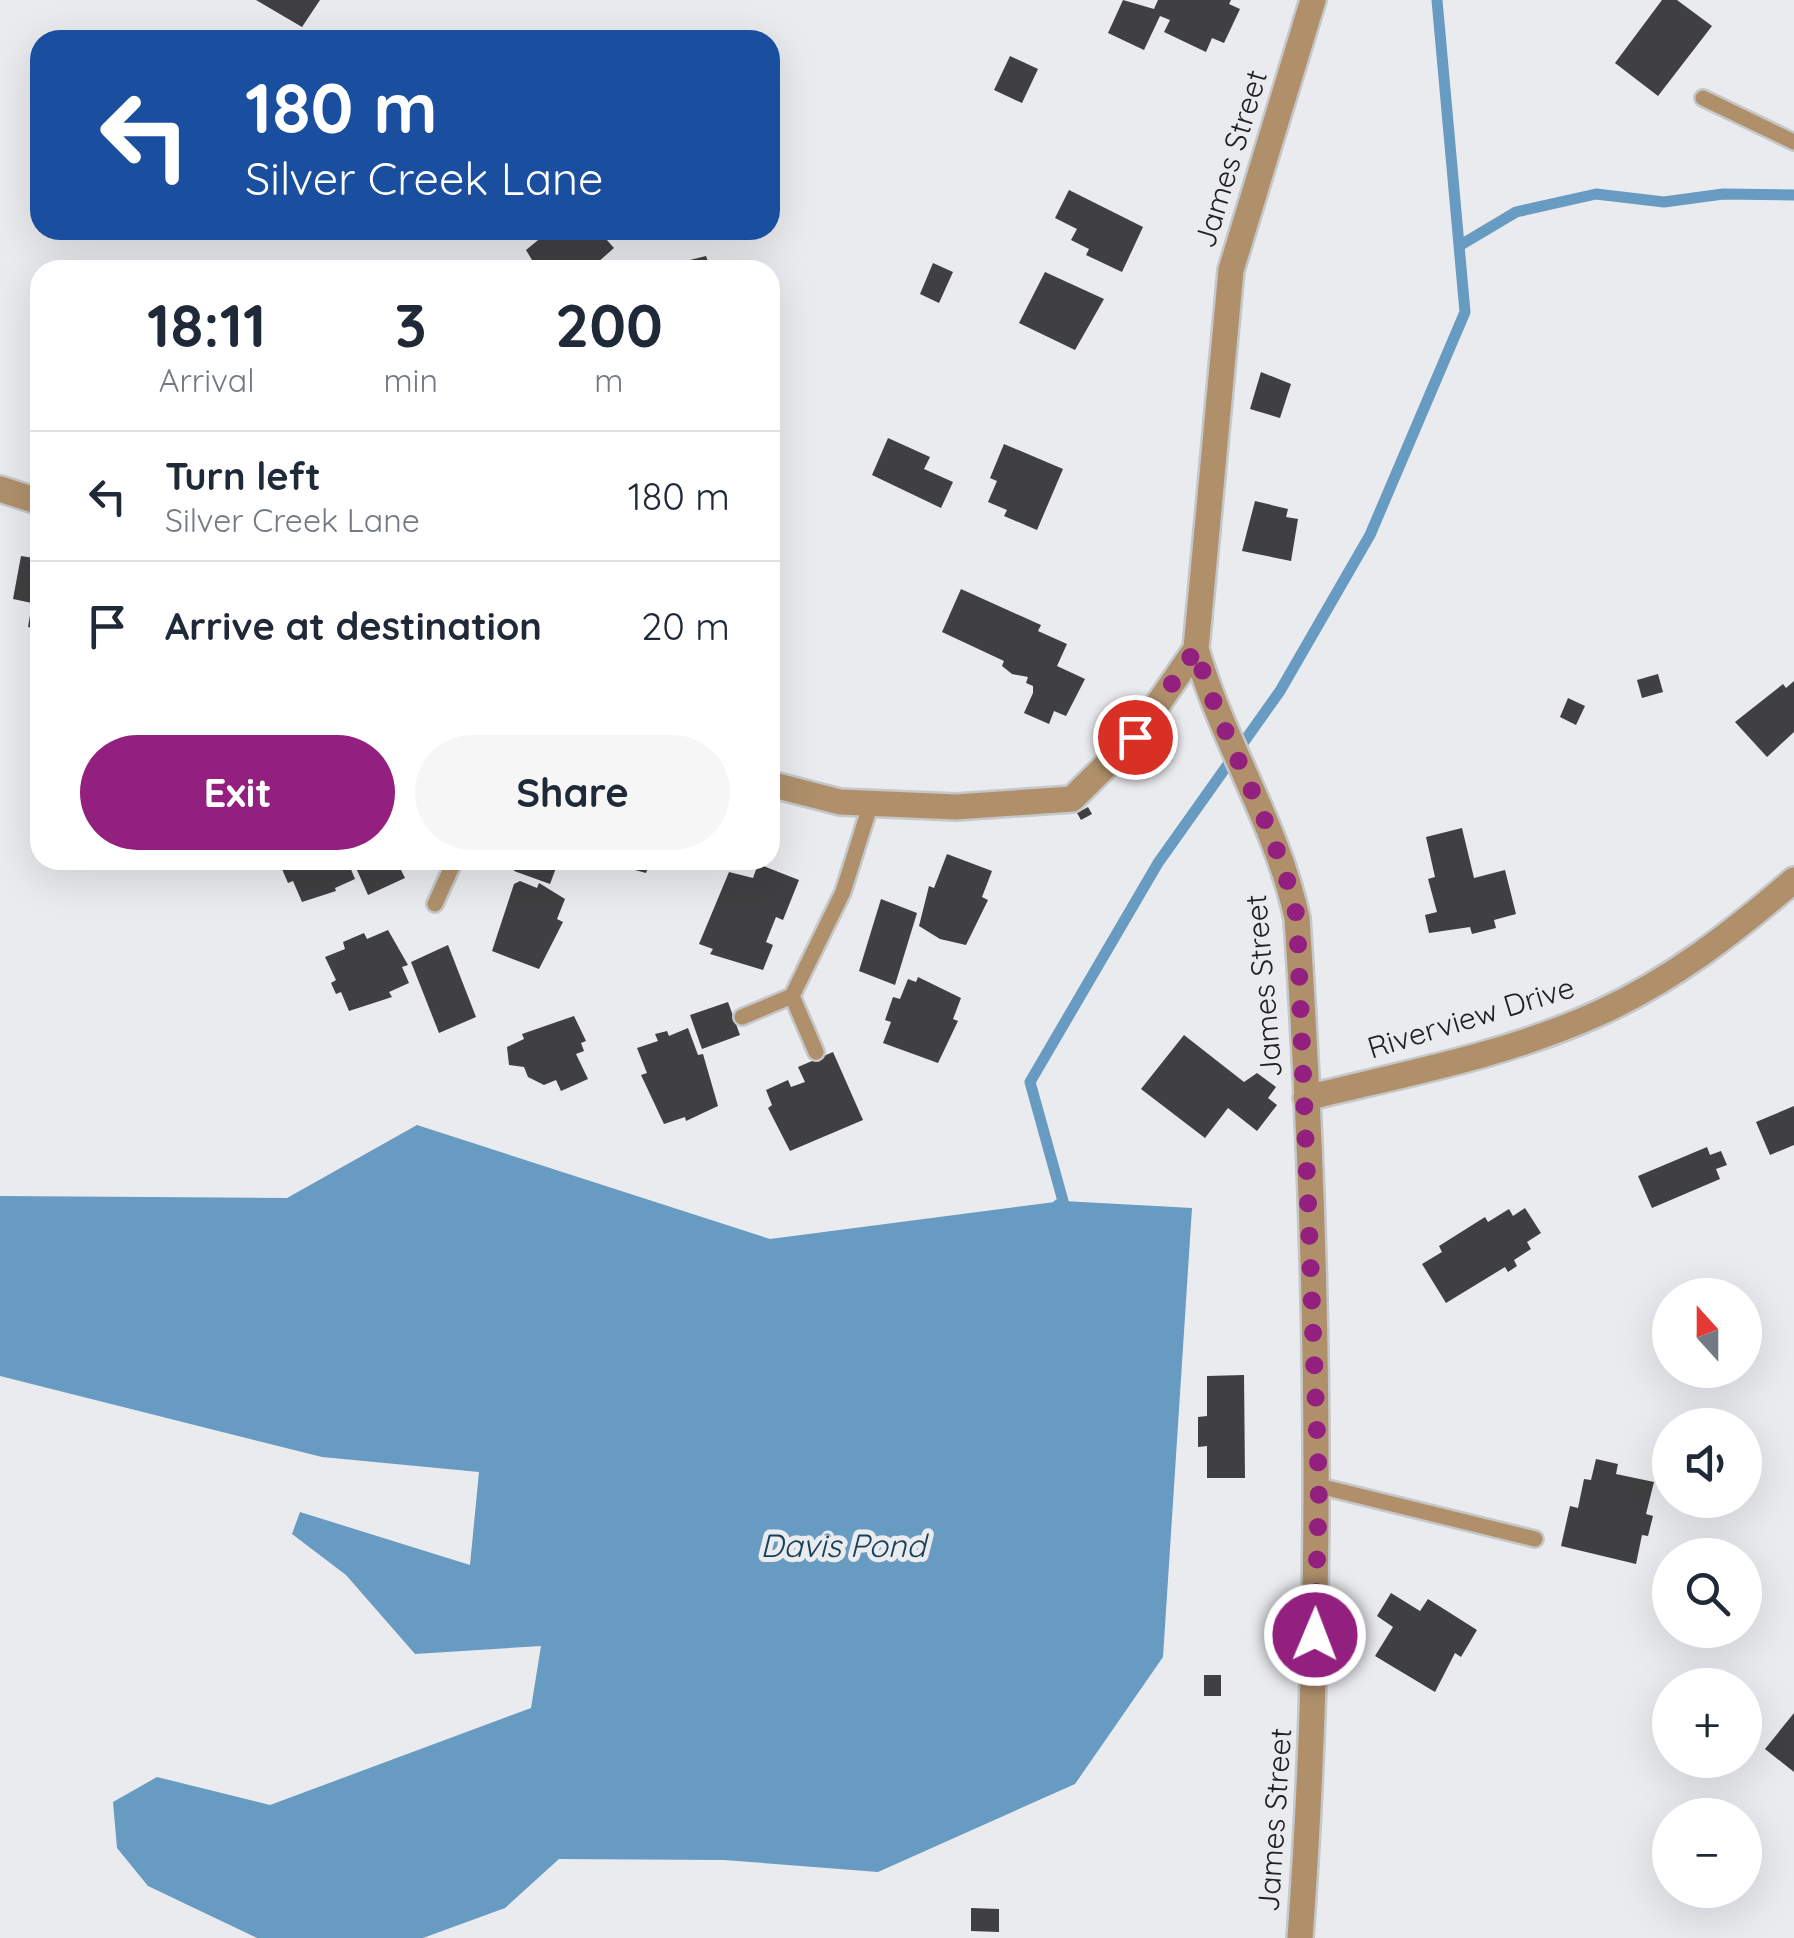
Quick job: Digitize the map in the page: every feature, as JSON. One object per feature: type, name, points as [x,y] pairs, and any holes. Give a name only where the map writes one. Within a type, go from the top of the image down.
[{"type":"street","name":"James Street","points":[[1300,1938],[1314,1736],[1319,1486],[1297,918],[1270,834],[1210,698],[1196,649],[1231,270],[1313,0]]},
{"type":"street","points":[[0,489],[30,499]]},
{"type":"street","points":[[780,787],[840,802],[956,807],[1072,799],[1135,737],[1196,649]]},
{"type":"street","name":"Riverview Drive","points":[[1306,1098],[1524,1042],[1599,1013],[1709,949],[1794,880]]},
{"type":"lane","points":[[1703,98],[1794,142]]},
{"type":"lane","points":[[742,1017],[792,996],[843,892],[871,803]]},
{"type":"lane","points":[[435,904],[450,870]]},
{"type":"lane","points":[[792,996],[816,1052]]},
{"type":"lane","points":[[1319,1486],[1536,1539]]},
{"type":"water","name":"Davis Pond","points":[[417,1125],[770,1239],[1063,1201],[1192,1208],[1163,1657],[1075,1784],[878,1872],[724,1860],[559,1859],[505,1908],[423,1938],[257,1938],[148,1886],[117,1848],[113,1802],[157,1777],[270,1805],[531,1708],[541,1646],[415,1654],[346,1575],[292,1534],[300,1512],[470,1565],[479,1472],[322,1457],[0,1376],[0,1196],[287,1198]]},
{"type":"building","points":[[256,0],[320,0],[302,27]]},
{"type":"building","points":[[1123,0],[1154,9],[1158,0],[1231,0],[1229,4],[1240,9],[1224,43],[1212,38],[1206,52],[1164,32],[1170,20],[1160,16],[1144,50],[1108,33]]},
{"type":"building","points":[[1662,0],[1677,0],[1712,26],[1658,96],[1615,63]]},
{"type":"building","points":[[1010,56],[1038,69],[1022,103],[994,90]]},
{"type":"building","points":[[1069,190],[1143,227],[1122,272],[1086,255],[1089,249],[1071,240],[1077,229],[1055,218]]},
{"type":"building","points":[[538,240],[607,240],[614,248],[600,260],[532,260],[526,250]]},
{"type":"building","points":[[933,263],[953,272],[939,303],[920,294]]},
{"type":"building","points":[[1045,272],[1104,299],[1075,350],[1019,323]]},
{"type":"building","points":[[1261,372],[1291,384],[1280,418],[1250,409]]},
{"type":"building","points":[[888,438],[930,457],[924,469],[953,482],[941,508],[872,475]]},
{"type":"building","points":[[1004,444],[1063,469],[1037,530],[1004,516],[1007,510],[988,502],[997,481],[990,478]]},
{"type":"building","points":[[1255,501],[1288,509],[1286,517],[1298,519],[1291,561],[1242,551]]},
{"type":"building","points":[[21,556],[30,557],[30,603],[13,599]]},
{"type":"building","points":[[961,589],[1041,625],[1038,631],[1067,644],[1057,666],[1085,679],[1066,716],[1054,711],[1049,724],[1024,713],[1033,693],[1033,686],[1026,683],[1028,677],[1012,674],[1002,666],[1004,661],[942,632]]},
{"type":"building","points":[[1658,674],[1663,692],[1642,698],[1637,680]]},
{"type":"building","points":[[1794,681],[1794,732],[1767,757],[1735,722],[1783,684],[1786,688]]},
{"type":"building","points":[[1568,698],[1585,706],[1576,725],[1560,717]]},
{"type":"building","points":[[1088,807],[1092,814],[1081,820],[1077,813]]},
{"type":"building","points":[[1462,828],[1474,878],[1505,870],[1516,914],[1494,920],[1496,928],[1472,934],[1470,927],[1429,933],[1425,915],[1437,912],[1428,879],[1435,877],[1426,837]]},
{"type":"building","points":[[947,854],[992,871],[982,897],[988,900],[966,945],[940,939],[919,926],[929,886],[934,888]]},
{"type":"building","points":[[282,870],[351,870],[355,879],[335,888],[336,891],[302,902],[293,881],[288,883]]},
{"type":"building","points":[[357,870],[401,870],[405,878],[368,895]]},
{"type":"building","points":[[514,870],[555,870],[550,884]]},
{"type":"building","points":[[756,870],[773,870],[799,880],[783,920],[776,917],[766,942],[773,945],[763,970],[710,954],[713,949],[699,944],[729,872],[753,878]]},
{"type":"building","points":[[520,881],[537,888],[539,883],[565,899],[557,919],[563,922],[539,969],[492,951],[514,884]]},
{"type":"building","points":[[881,899],[917,913],[895,985],[859,971]]},
{"type":"building","points":[[388,930],[408,965],[402,967],[409,983],[389,992],[392,997],[349,1011],[341,992],[336,994],[331,983],[336,980],[325,957],[345,949],[343,942],[364,933],[367,939]]},
{"type":"building","points":[[448,945],[476,1017],[439,1033],[411,962]]},
{"type":"building","points":[[918,977],[961,998],[953,1019],[958,1021],[938,1063],[883,1043],[891,1022],[885,1020],[893,997],[900,999],[908,979],[916,982]]},
{"type":"building","points":[[728,1002],[740,1035],[702,1049],[690,1015]]},
{"type":"building","points":[[574,1016],[586,1041],[581,1043],[584,1051],[576,1054],[588,1079],[561,1091],[556,1080],[544,1085],[528,1077],[524,1067],[509,1065],[507,1047],[524,1039],[522,1034]]},
{"type":"building","points":[[688,1028],[698,1055],[703,1054],[718,1106],[686,1121],[685,1117],[664,1124],[641,1075],[647,1073],[637,1048],[658,1041],[655,1034],[667,1031],[669,1036]]},
{"type":"building","points":[[1184,1035],[1244,1082],[1257,1073],[1276,1087],[1268,1098],[1277,1105],[1257,1131],[1228,1108],[1205,1138],[1141,1089]]},
{"type":"building","points":[[833,1052],[863,1120],[790,1151],[768,1108],[772,1105],[766,1090],[788,1080],[791,1087],[805,1082],[798,1067]]},
{"type":"building","points":[[1794,1106],[1794,1145],[1770,1155],[1756,1122]]},
{"type":"building","points":[[1707,1147],[1710,1155],[1721,1151],[1727,1165],[1716,1169],[1720,1179],[1652,1208],[1638,1176]]},
{"type":"building","points":[[1525,1208],[1541,1233],[1527,1242],[1531,1249],[1514,1260],[1517,1266],[1508,1272],[1505,1267],[1446,1303],[1422,1264],[1442,1252],[1439,1246],[1485,1217],[1488,1222],[1509,1209],[1513,1216]]},
{"type":"building","points":[[1244,1375],[1245,1478],[1207,1478],[1207,1446],[1198,1447],[1198,1417],[1207,1416],[1207,1376]]},
{"type":"building","points":[[1596,1459],[1618,1464],[1616,1474],[1652,1482],[1646,1514],[1652,1518],[1648,1536],[1642,1535],[1636,1564],[1561,1546],[1570,1506],[1578,1508],[1584,1479],[1591,1480]]},
{"type":"building","points":[[1391,1593],[1420,1611],[1428,1599],[1477,1630],[1461,1657],[1455,1653],[1435,1692],[1375,1656],[1393,1627],[1377,1616]]},
{"type":"building","points":[[1204,1675],[1221,1675],[1221,1696],[1204,1696]]},
{"type":"building","points":[[1794,1713],[1794,1772],[1765,1749]]},
{"type":"building","points":[[971,1908],[999,1909],[999,1932],[971,1931]]},
{"type":"waterway","points":[[1052,1210],[1063,1201],[1030,1082],[1158,863],[1280,691],[1370,535],[1465,312],[1437,0]]},
{"type":"waterway","points":[[1459,246],[1516,212],[1596,194],[1664,202],[1723,194],[1794,195]]},
{"type":"route","points":[[1135,737],[1196,649],[1210,698],[1285,872],[1297,918],[1319,1486],[1315,1635]]}]
